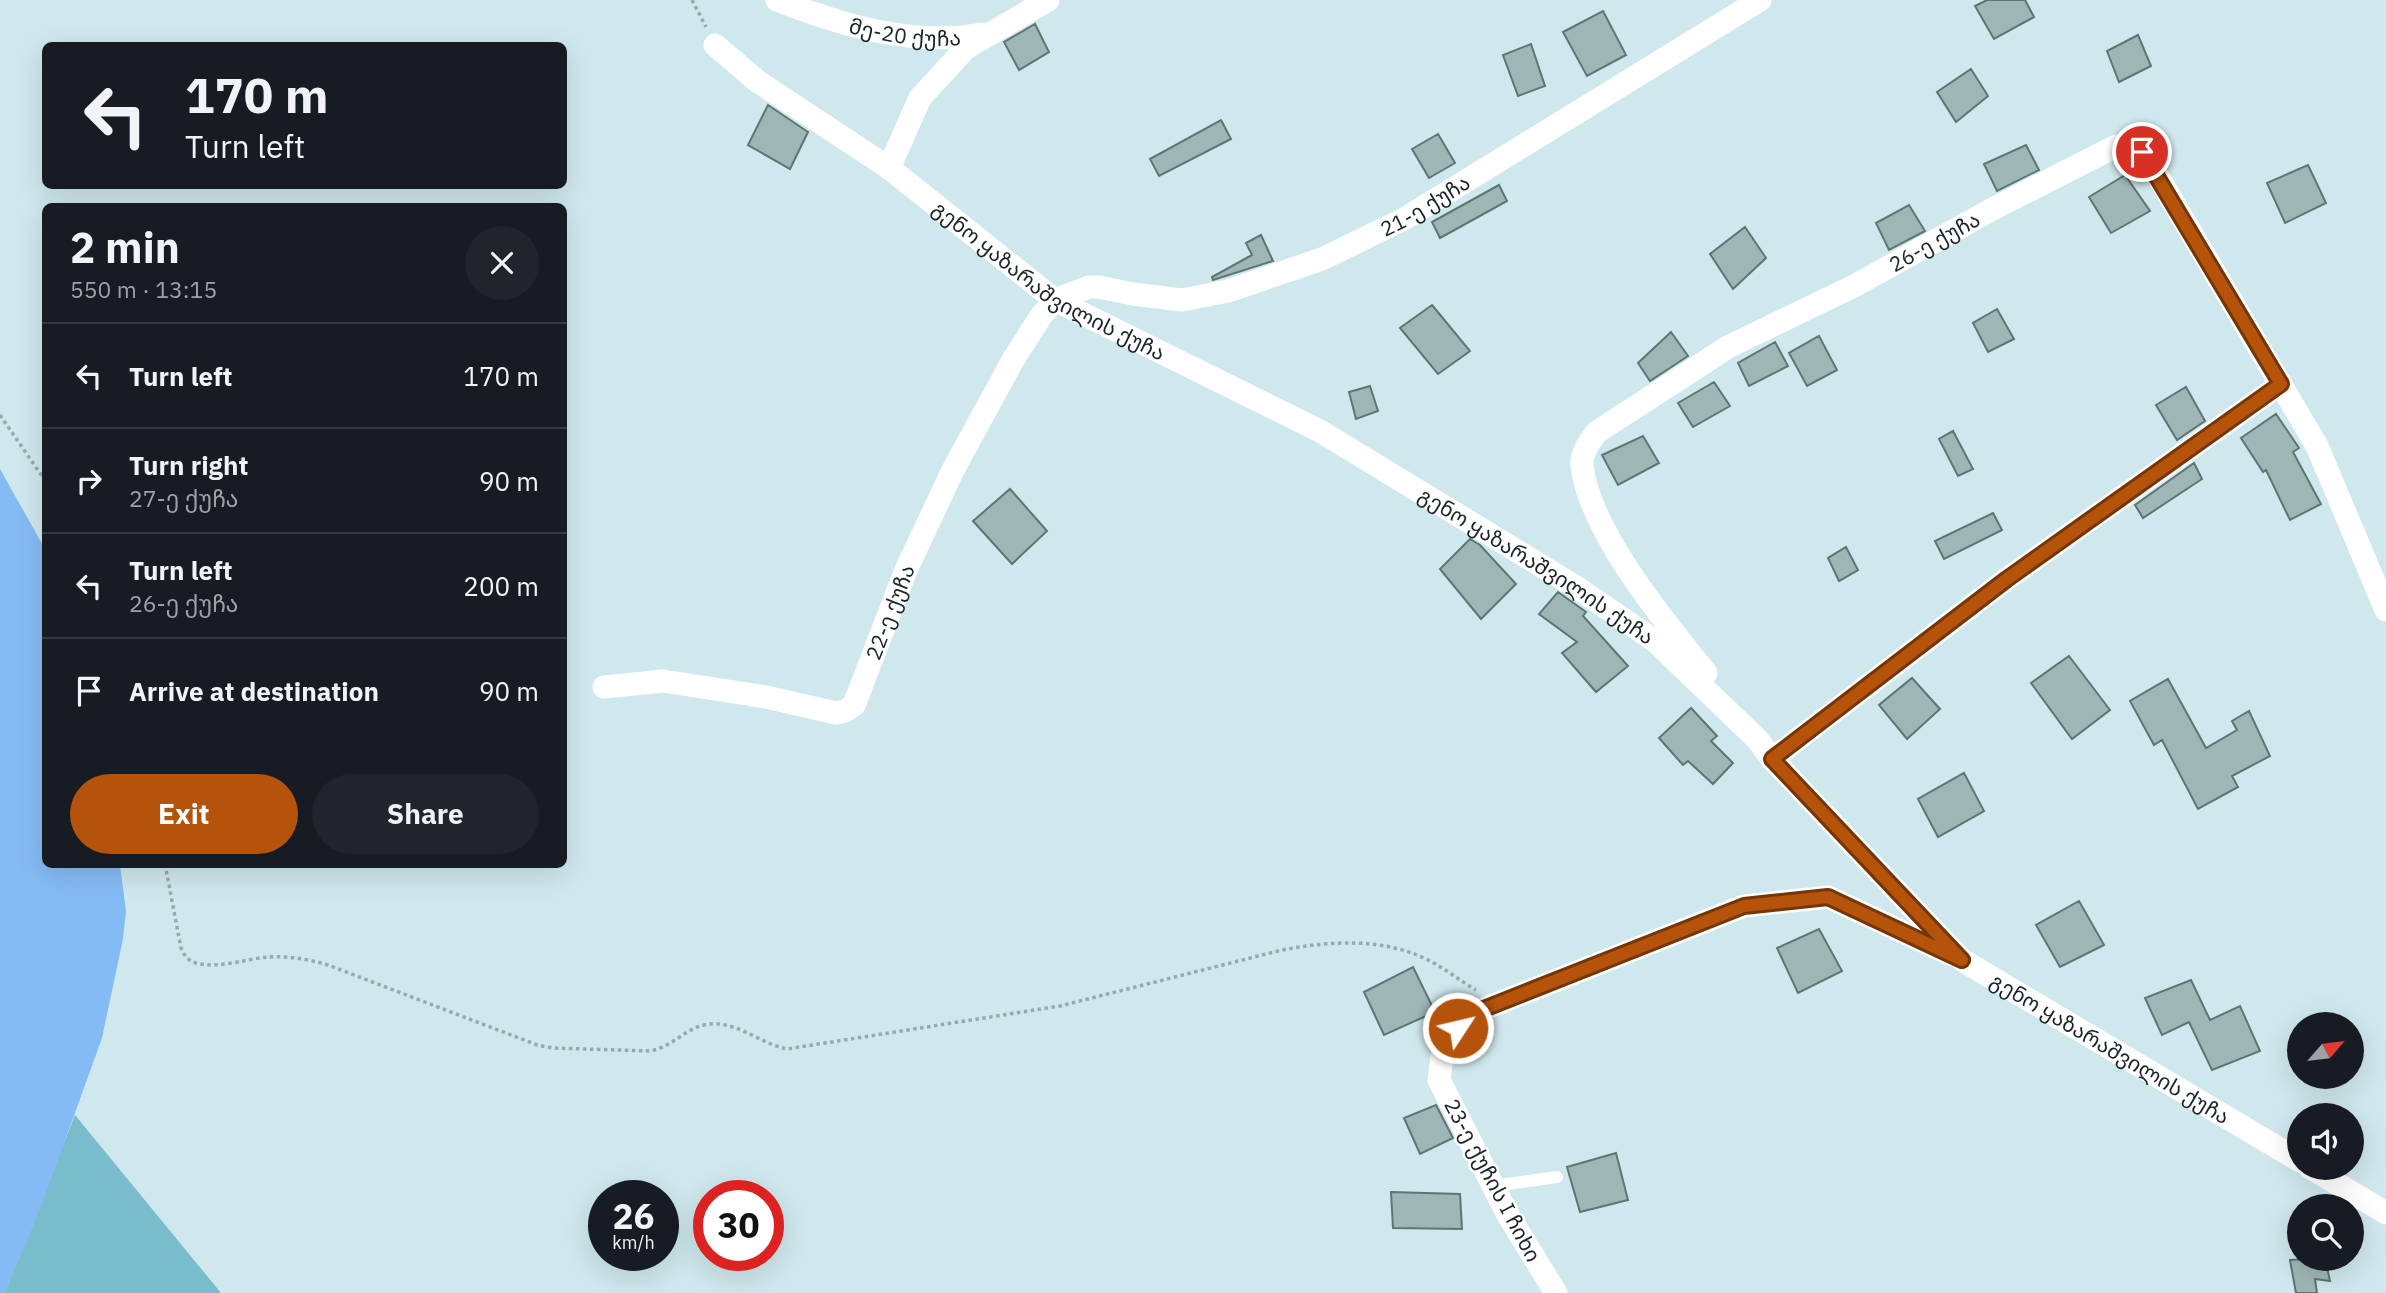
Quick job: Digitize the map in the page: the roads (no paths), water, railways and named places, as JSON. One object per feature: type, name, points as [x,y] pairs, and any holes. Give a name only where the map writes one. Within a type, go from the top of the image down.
[{"type":"street","name":"მე-20 ქუჩა","points":[[777,0],[853,24],[920,37],[956,39],[995,31]]},
{"type":"street","name":"მე-20 ქუჩა","points":[[889,168],[920,98],[966,48],[1048,0]]},
{"type":"street","name":"21-ე ქუჩა","points":[[1055,300],[1089,287],[1182,300],[1228,291],[1322,259],[1404,219],[1760,0]]},
{"type":"street","name":"გენო ყაზარაშვილის ქუჩა","points":[[715,45],[757,80],[889,168],[1055,300],[1320,431],[1576,587],[1655,641],[1757,739],[1772,759],[1962,960],[2287,1153]]},
{"type":"street","name":"26-ე ქუჩა","points":[[1757,739],[1650,603],[1606,532],[1590,496],[1582,464],[1586,447],[1597,432],[1728,348],[1856,285],[1987,212],[2116,146],[2124,145],[2142,152],[2150,163],[2281,384],[2317,446],[2386,610]]},
{"type":"street","name":"22-ე ქუჩა","points":[[604,687],[663,681],[766,697],[836,713],[845,712],[854,705],[906,570],[953,470],[1013,360],[1041,316],[1055,300]]},
{"type":"street","points":[[1772,759],[2007,579],[2281,384]]},
{"type":"street","name":"23-ე ქუჩის I ჩიხი","points":[[1556,1293],[1507,1215],[1439,1080],[1444,1042],[1471,1014],[1744,906],[1828,897],[1962,960]]},
{"type":"street","points":[[2331,1180],[2386,1213]]},
{"type":"lane","points":[[1493,1186],[1557,1177]]}]
